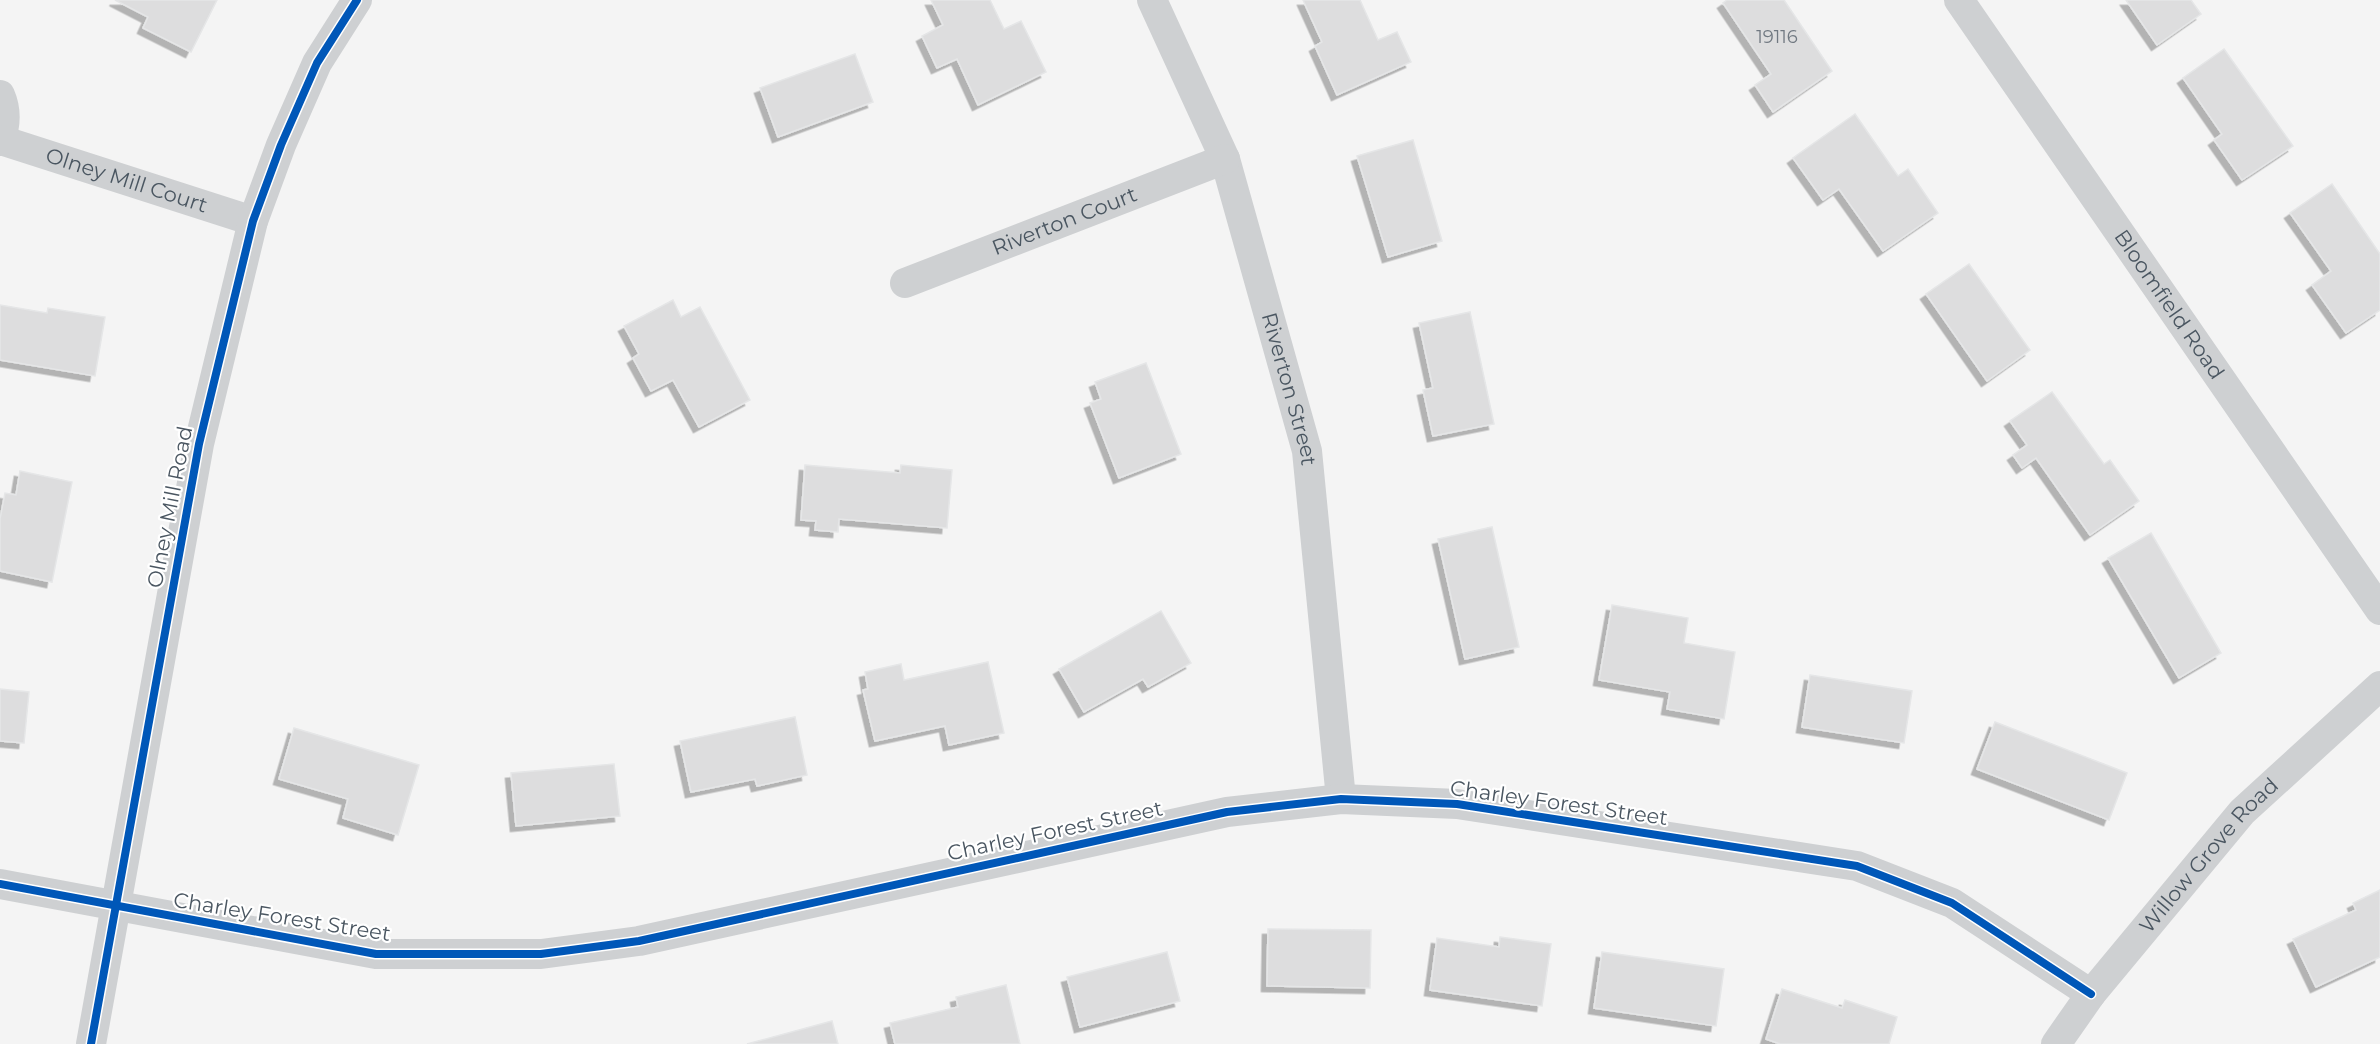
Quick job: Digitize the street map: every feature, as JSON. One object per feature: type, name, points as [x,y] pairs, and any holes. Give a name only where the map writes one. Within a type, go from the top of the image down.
[{"type":"street","name":"Olney Mill Road","points":[[91,1044],[199,444],[253,221],[281,145],[317,63],[357,0]]},
{"type":"street","name":"Riverton Street","points":[[1152,0],[1225,159],[1307,451],[1341,799]]},
{"type":"street","name":"Bloomfield Road","points":[[1959,0],[2380,610]]},
{"type":"street","name":"Olney Mill Court","points":[[0,95],[4,106],[5,123],[0,140],[253,221]]},
{"type":"street","name":"Riverton Court","points":[[905,283],[1225,159]]},
{"type":"street","name":"Willow Grove Road","points":[[2056,1044],[2091,994],[2242,812],[2380,686]]},
{"type":"street","name":"Charley Forest Street","points":[[0,884],[376,954],[541,954],[639,941],[1227,812],[1341,799],[1457,804],[1857,866],[1952,903],[2091,994]]},
{"type":"building","points":[[115,0],[217,0],[191,52],[143,28],[148,17]]},
{"type":"building","points":[[931,0],[990,0],[1004,29],[1021,21],[1046,72],[978,105],[957,59],[937,68],[922,36],[943,25]]},
{"type":"building","points":[[1303,0],[1360,0],[1378,40],[1397,32],[1411,62],[1337,95],[1315,46],[1322,42]]},
{"type":"building","points":[[1727,0],[1784,0],[1832,71],[1773,112],[1755,85],[1771,74],[1723,3]]},
{"type":"building","points":[[2126,0],[2191,0],[2201,14],[2157,45]]},
{"type":"building","points":[[2224,49],[2293,146],[2242,180],[2214,140],[2222,134],[2183,78]]},
{"type":"building","points":[[855,54],[873,102],[778,137],[760,88]]},
{"type":"building","points":[[1855,114],[1898,176],[1908,169],[1938,213],[1883,251],[1839,189],[1823,200],[1793,158]]},
{"type":"building","points":[[1413,140],[1442,241],[1388,257],[1357,156]]},
{"type":"building","points":[[2332,184],[2380,254],[2380,310],[2346,333],[2312,285],[2331,271],[2290,213]]},
{"type":"building","points":[[1969,264],[2030,350],[1987,381],[1926,294]]},
{"type":"building","points":[[673,300],[681,317],[700,307],[750,400],[699,427],[673,380],[651,391],[633,358],[639,354],[624,326]]},
{"type":"building","points":[[0,305],[47,313],[48,308],[105,317],[95,376],[0,360]]},
{"type":"building","points":[[1470,312],[1494,424],[1433,436],[1423,390],[1433,388],[1419,323]]},
{"type":"building","points":[[1146,363],[1181,454],[1119,478],[1090,403],[1101,399],[1095,382]]},
{"type":"building","points":[[2052,392],[2104,464],[2110,460],[2139,501],[2090,535],[2036,458],[2022,468],[2013,455],[2027,445],[2010,421]]},
{"type":"building","points":[[805,465],[900,473],[901,465],[952,470],[947,528],[839,519],[838,532],[815,530],[816,521],[801,520]]},
{"type":"building","points":[[20,471],[72,482],[52,582],[0,571],[0,519],[5,493],[16,495]]},
{"type":"building","points":[[1492,527],[1519,647],[1465,659],[1438,539]]},
{"type":"building","points":[[2151,533],[2221,653],[2179,678],[2108,558]]},
{"type":"building","points":[[1612,605],[1688,618],[1684,643],[1735,652],[1724,719],[1667,709],[1670,692],[1599,680]]},
{"type":"building","points":[[1161,611],[1191,663],[1148,687],[1143,679],[1084,712],[1059,669]]},
{"type":"building","points":[[988,662],[1004,733],[949,745],[945,726],[875,741],[863,690],[868,689],[865,672],[901,664],[904,680]]},
{"type":"building","points":[[1810,675],[1912,691],[1904,743],[1802,727]]},
{"type":"building","points":[[0,689],[29,692],[24,743],[0,741]]},
{"type":"building","points":[[795,717],[807,775],[757,786],[755,779],[691,792],[680,741]]},
{"type":"building","points":[[1995,722],[2127,773],[2109,820],[1977,769]]},
{"type":"building","points":[[294,728],[419,765],[398,835],[343,818],[348,799],[279,779]]},
{"type":"building","points":[[614,764],[620,816],[516,826],[511,773]]},
{"type":"building","points":[[2380,890],[2380,957],[2316,987],[2293,939],[2356,910],[2353,903]]},
{"type":"building","points":[[1268,929],[1371,930],[1370,988],[1267,986]]},
{"type":"building","points":[[1500,937],[1551,944],[1542,1006],[1430,990],[1437,938],[1499,947]]},
{"type":"building","points":[[1167,952],[1180,1001],[1080,1027],[1067,977]]},
{"type":"building","points":[[1602,952],[1724,969],[1716,1026],[1594,1008]]},
{"type":"building","points":[[1006,985],[1020,1044],[895,1044],[890,1023],[958,1007],[956,997]]},
{"type":"building","points":[[1782,989],[1842,1008],[1845,1000],[1897,1017],[1889,1044],[1780,1044],[1766,1039]]},
{"type":"building","points":[[832,1021],[838,1044],[747,1044]]},
{"type":"cycle path","points":[[91,1044],[199,444],[253,221],[281,145],[317,63],[357,0]]},
{"type":"cycle path","points":[[0,884],[376,954],[541,954],[639,941],[1227,812],[1341,799],[1457,804],[1857,866],[1952,903],[2091,994]]}]
